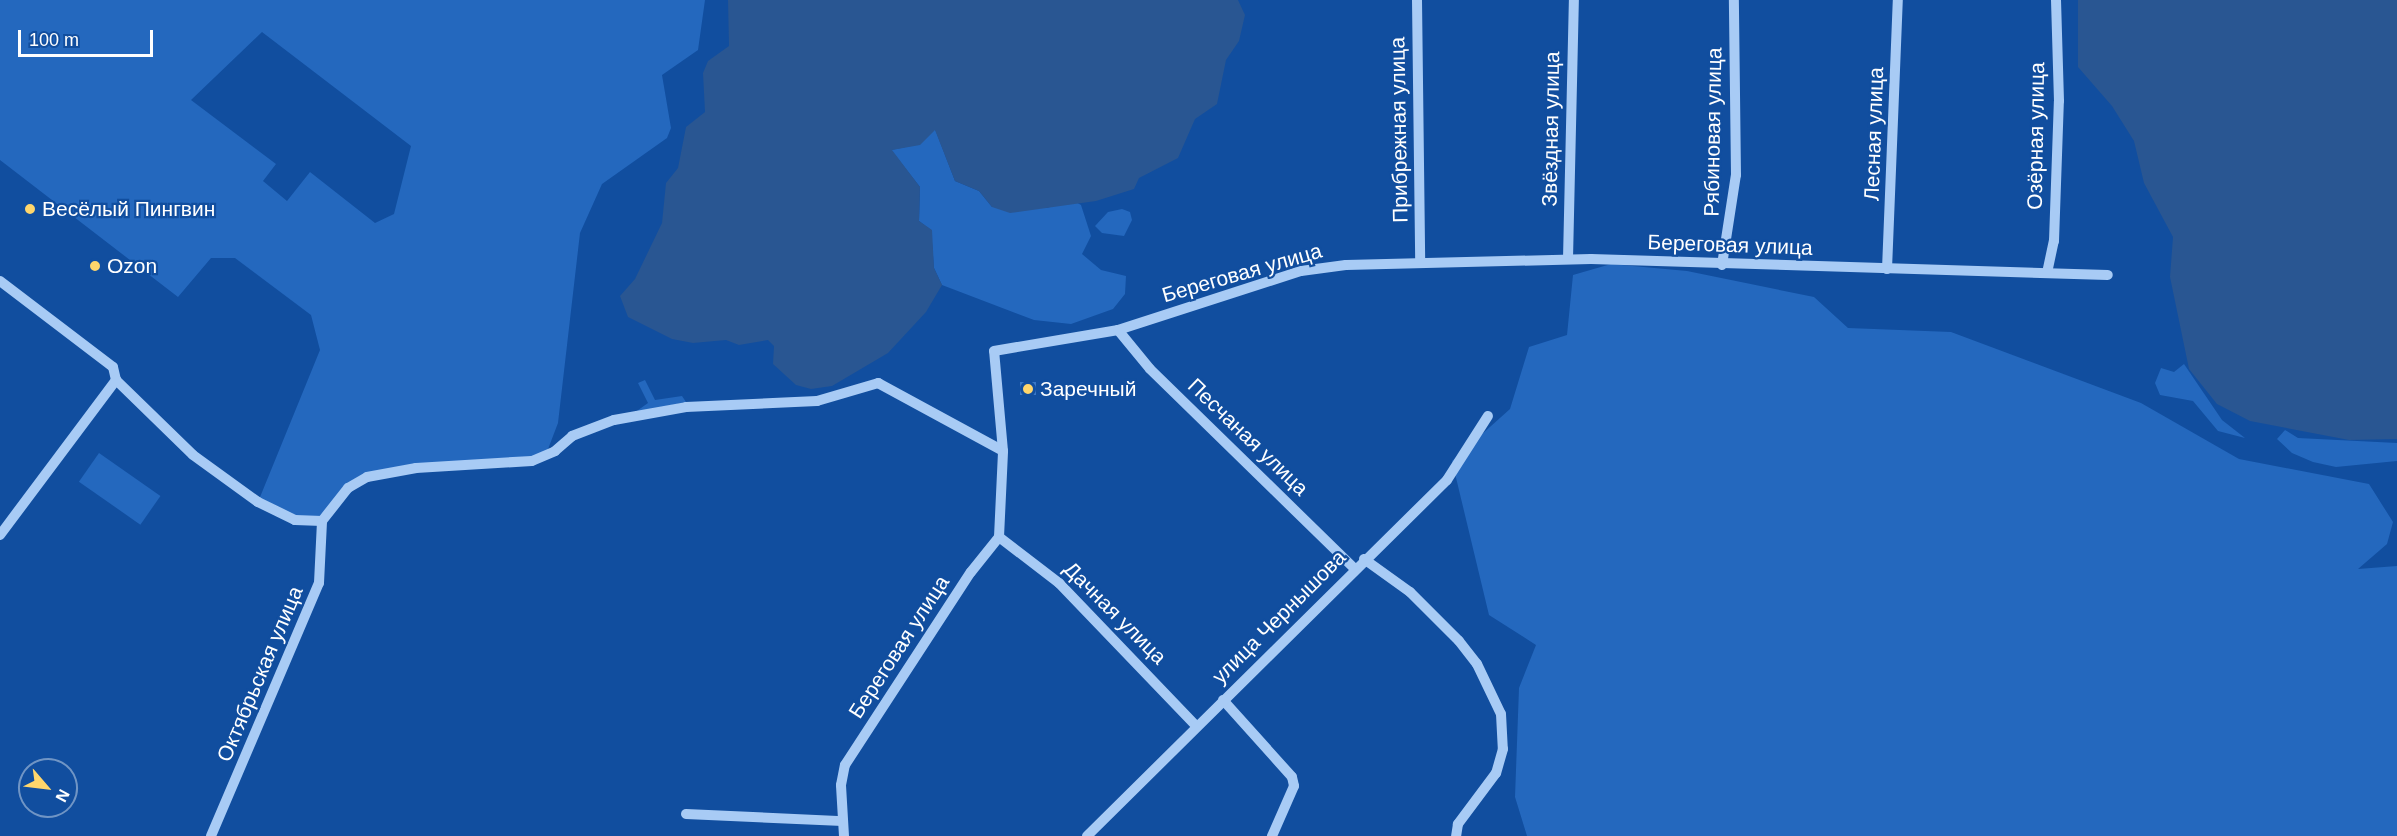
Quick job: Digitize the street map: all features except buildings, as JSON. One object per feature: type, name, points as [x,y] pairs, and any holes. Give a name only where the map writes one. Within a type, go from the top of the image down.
[{"type":"street","name":"Прибрежная улица","points":[[1417,0],[1420,260]]},
{"type":"street","name":"Звёздная улица","points":[[1568,259],[1574,0]]},
{"type":"street","name":"Рябиновая улица","points":[[1722,265],[1736,175],[1734,0]]},
{"type":"street","name":"Лесная улица","points":[[1887,268],[1898,0]]},
{"type":"street","name":"Озёрная улица","points":[[2047,273],[2054,241],[2059,101],[2056,0]]},
{"type":"street","name":"Береговая улица","points":[[844,836],[845,765],[999,537],[1003,451],[994,351],[1118,330],[1301,272],[1420,260],[1568,259],[2108,275]]},
{"type":"street","points":[[0,280],[113,367],[116,380],[193,455],[258,502],[296,520],[322,521],[348,488],[367,477],[416,468],[532,461],[555,451],[572,436],[614,420],[686,407],[817,401],[878,383],[1003,451]]},
{"type":"street","name":"Песчаная улица","points":[[1118,330],[1150,369],[1354,569]]},
{"type":"street","points":[[0,536],[116,380]]},
{"type":"street","name":"улица Чернышова","points":[[1087,836],[1364,559],[1447,480],[1488,416]]},
{"type":"street","name":"Октябрьская улица","points":[[211,836],[319,583],[322,521]]},
{"type":"street","name":"Дачная улица","points":[[999,537],[1059,583],[1196,726]]},
{"type":"street","points":[[1364,559],[1410,592],[1459,641],[1477,664],[1501,714],[1503,749],[1496,773],[1458,824],[1456,836]]},
{"type":"street","points":[[1223,700],[1292,777],[1293,786],[1272,836]]},
{"type":"street","points":[[686,814],[843,821]]},
{"type":"shaded area","points":[[0,0],[705,0],[698,50],[662,75],[671,128],[667,138],[602,184],[580,233],[558,423],[545,457],[367,477],[322,521],[295,520],[258,502],[320,350],[311,315],[235,258],[211,258],[178,297],[0,160]],"holes":[[[262,32],[411,146],[394,214],[375,223],[310,172],[287,201],[263,181],[276,164],[191,100]]]},
{"type":"shaded area","points":[[728,0],[1238,0],[1245,15],[1239,41],[1226,60],[1217,104],[1195,119],[1178,158],[1139,178],[1134,189],[1096,201],[1010,213],[992,207],[979,191],[955,181],[935,130],[920,145],[892,150],[920,187],[919,221],[932,230],[934,268],[942,285],[926,312],[888,353],[832,386],[811,389],[796,385],[773,364],[774,346],[768,340],[739,345],[726,340],[693,343],[672,339],[628,317],[620,296],[635,279],[662,223],[666,183],[678,168],[686,127],[705,112],[703,73],[708,61],[729,46]]},
{"type":"shaded area","points":[[2078,0],[2397,0],[2397,439],[2349,440],[2250,421],[2217,404],[2189,369],[2170,277],[2173,237],[2144,183],[2134,141],[2112,106],[2078,67]]},
{"type":"shaded area","points":[[935,129],[955,181],[979,191],[992,207],[1046,208],[1074,201],[1081,205],[1091,236],[1082,254],[1101,270],[1126,276],[1125,294],[1113,309],[1071,324],[1034,320],[942,285],[934,268],[931,230],[919,221],[920,187],[891,150],[920,144]]},
{"type":"shaded area","points":[[1122,209],[1130,212],[1132,220],[1124,236],[1102,233],[1095,226],[1108,212]]},
{"type":"shaded area","points":[[1611,264],[1687,271],[1814,297],[1848,328],[1951,332],[2141,403],[2239,459],[2369,484],[2393,522],[2387,544],[2358,569],[2397,566],[2397,836],[1527,836],[1515,797],[1519,688],[1536,645],[1489,615],[1452,461],[1510,409],[1529,347],[1567,335],[1573,275]]},
{"type":"shaded area","points":[[2184,364],[2222,420],[2245,438],[2218,431],[2193,401],[2160,395],[2155,383],[2161,368],[2174,372]]},
{"type":"shaded area","points":[[645,380],[655,400],[682,396],[686,402],[634,413],[648,403],[638,383]]},
{"type":"shaded area","points":[[2285,430],[2298,438],[2397,443],[2397,461],[2336,467],[2313,462],[2292,453],[2277,439]]},
{"type":"shaded area","points":[[99,453],[160,496],[140,525],[79,482]]},
{"type":"place","name":"Весёлый Пингвин","points":[[30,209]]},
{"type":"place","name":"Ozon","points":[[95,266]]},
{"type":"place","name":"Заречный","points":[[1028,389]]}]
